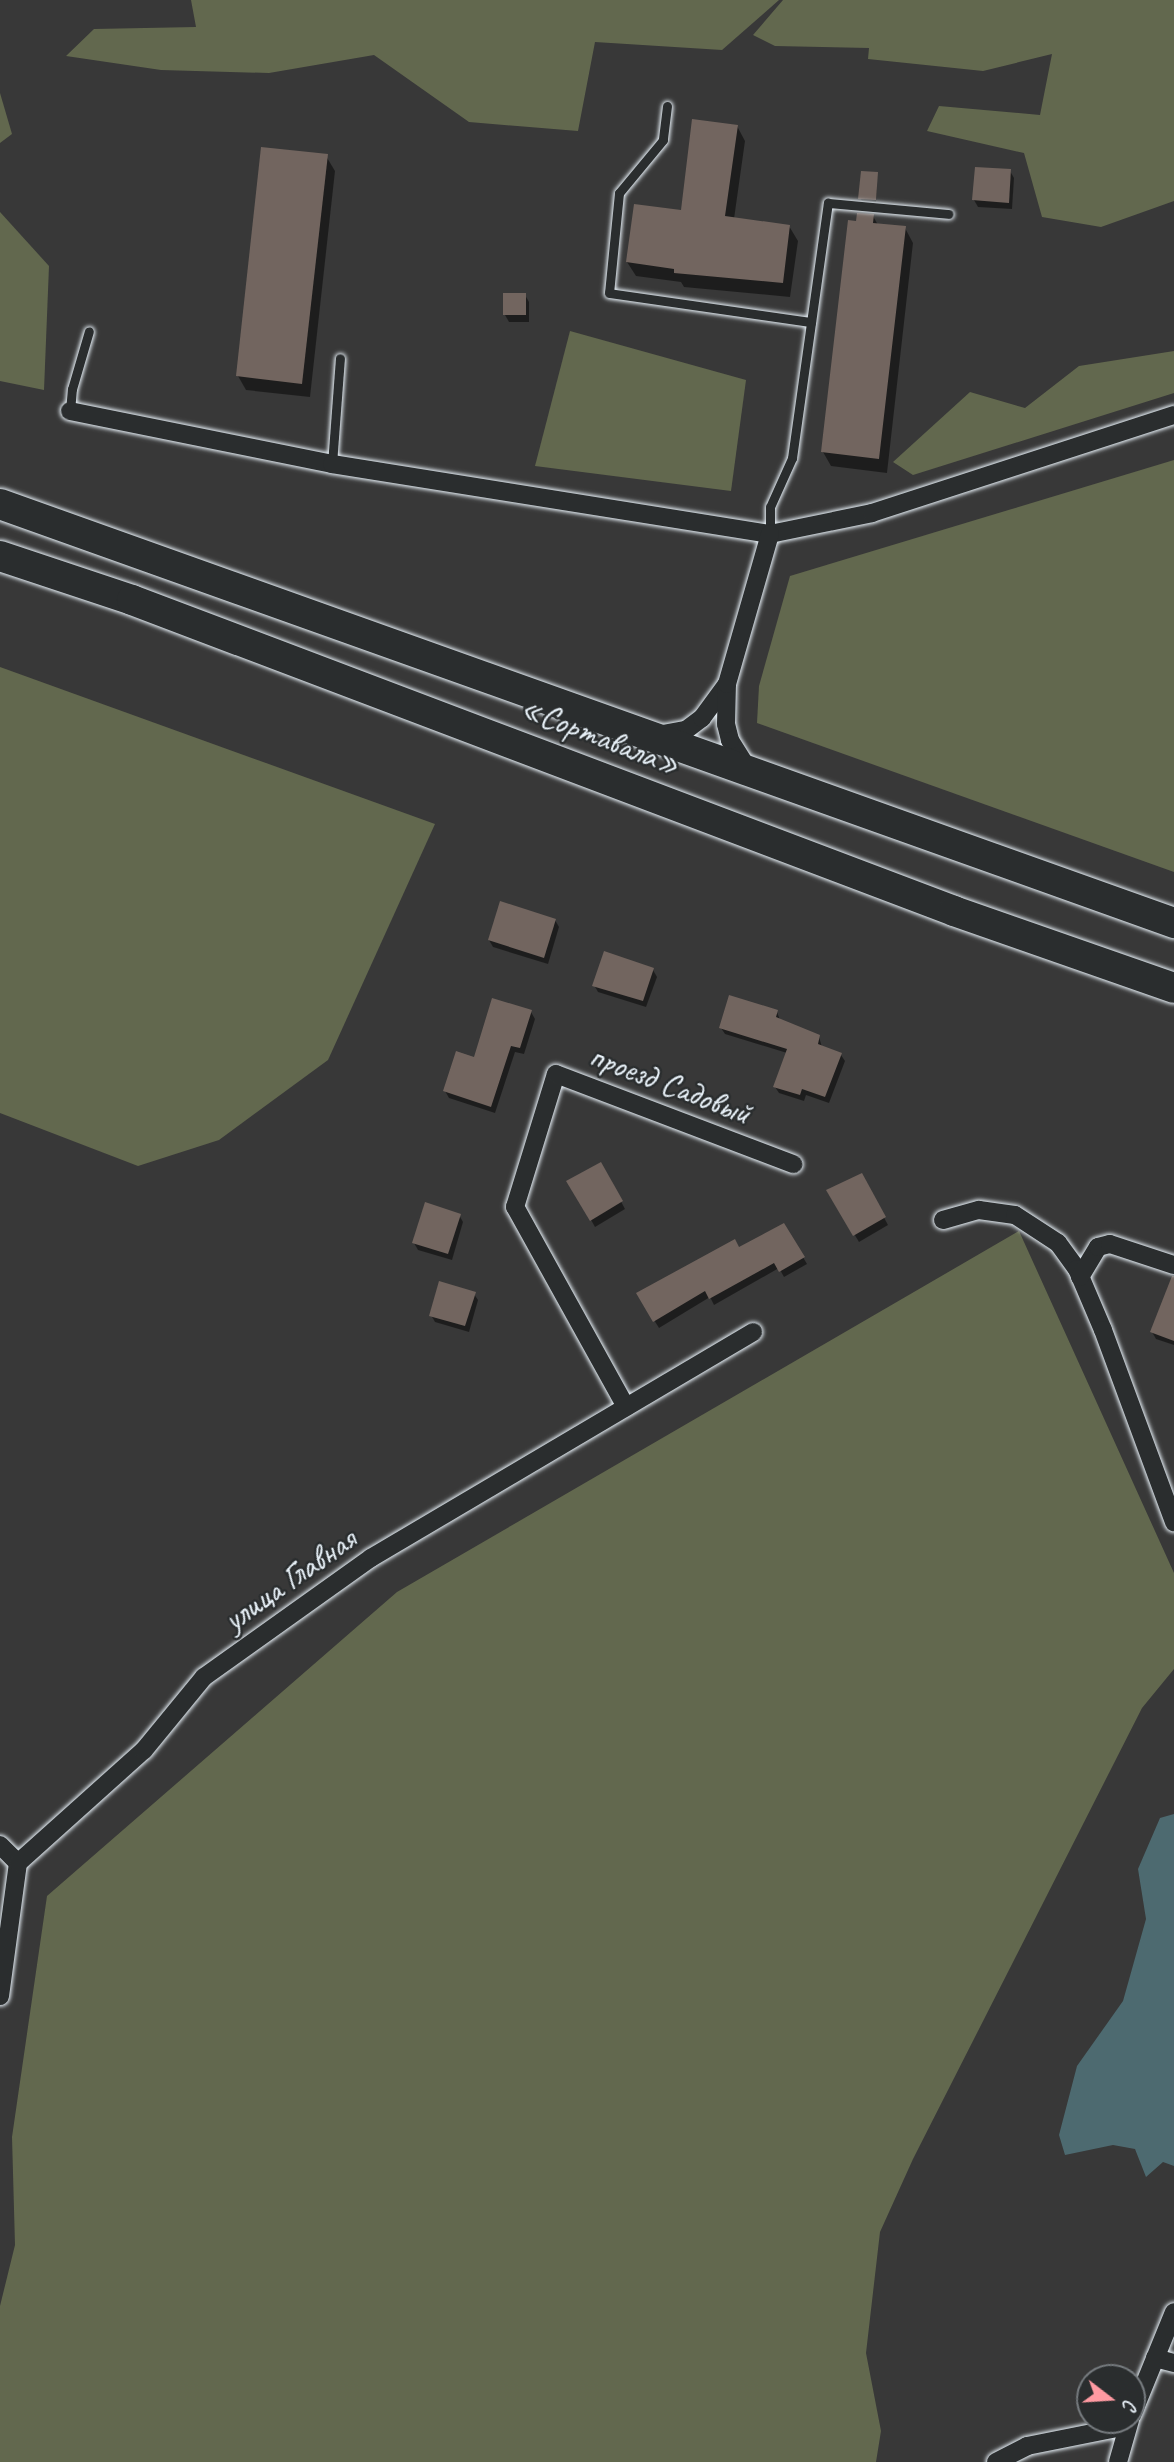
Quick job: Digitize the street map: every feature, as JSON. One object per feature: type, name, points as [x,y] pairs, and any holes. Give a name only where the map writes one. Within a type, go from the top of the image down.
[{"type":"highway","name":"«Сортавала»","points":[[0,504],[1174,923]]},
{"type":"highway","name":"«Сортавала»","points":[[0,556],[132,600],[954,911],[1174,988]]},
{"type":"street","points":[[70,411],[332,464],[770,534],[872,513],[1174,415]]},
{"type":"street","points":[[748,769],[730,740],[726,724],[727,684],[770,534]]},
{"type":"street","points":[[656,736],[687,730],[702,718],[727,684]]},
{"type":"street","name":"проезд Садовый","points":[[626,1407],[515,1207],[556,1074],[793,1164]]},
{"type":"street","points":[[943,1220],[979,1210],[1015,1215],[1058,1243],[1080,1277],[1174,1522]]},
{"type":"street","points":[[1080,1277],[1098,1247],[1110,1244],[1174,1265]]},
{"type":"street","name":"улица Главная","points":[[18,1863],[144,1749],[204,1677],[371,1558],[753,1332]]},
{"type":"street","points":[[0,1845],[18,1863],[0,1996]]},
{"type":"street","points":[[1146,2380],[1174,2312]]},
{"type":"street","points":[[1155,2358],[1174,2363]]},
{"type":"street","points":[[996,2462],[1027,2446],[1076,2434]]},
{"type":"street","points":[[1118,2462],[1126,2434]]},
{"type":"lane","points":[[667,106],[663,140],[619,193],[609,293],[811,322]]},
{"type":"lane","points":[[770,534],[770,507],[792,457],[828,203],[949,214]]},
{"type":"lane","points":[[70,411],[72,388],[89,331]]},
{"type":"lane","points":[[332,464],[340,358]]},
{"type":"green space","points":[[191,0],[779,0],[722,50],[595,42],[578,131],[469,122],[374,55],[269,73],[161,70],[66,56],[94,29],[196,27]]},
{"type":"green space","points":[[783,0],[1174,0],[1174,201],[1101,227],[1042,217],[1024,153],[927,131],[939,106],[1040,115],[1052,54],[983,71],[868,59],[869,48],[775,46],[753,35]]},
{"type":"green space","points":[[0,93],[12,134],[0,143]]},
{"type":"green space","points":[[0,212],[49,266],[44,390],[0,381]]},
{"type":"green space","points":[[570,331],[746,380],[731,491],[535,466]]},
{"type":"green space","points":[[1174,351],[1174,393],[913,475],[893,462],[970,392],[1025,408],[1079,366]]},
{"type":"green space","points":[[1174,460],[1174,872],[757,723],[759,686],[790,576]]},
{"type":"green space","points":[[0,667],[435,824],[328,1060],[219,1140],[138,1166],[0,1113]]},
{"type":"green space","points":[[1019,1231],[1174,1573],[1174,1669],[1142,1708],[913,2159],[880,2232],[866,2353],[881,2431],[876,2462],[0,2462],[0,2306],[15,2245],[12,2137],[47,1896],[397,1592]]},
{"type":"water","points":[[1174,1814],[1174,2166],[1163,2162],[1146,2177],[1135,2149],[1113,2145],[1065,2155],[1059,2135],[1077,2066],[1123,2001],[1146,1919],[1138,1869],[1160,1818]]},
{"type":"building","points":[[692,119],[738,125],[725,216],[790,225],[783,283],[674,273],[674,269],[626,262],[634,204],[681,210]]},
{"type":"building","points":[[261,147],[328,154],[302,384],[236,376]]},
{"type":"building","points":[[975,167],[1011,169],[1009,203],[972,200]]},
{"type":"building","points":[[861,171],[878,172],[876,200],[858,199]]},
{"type":"building","points":[[857,213],[874,214],[873,223],[906,226],[879,459],[821,452],[848,220],[856,221]]},
{"type":"building","points":[[503,293],[526,293],[526,315],[503,315]]},
{"type":"building","points":[[500,901],[556,919],[544,958],[488,940]]},
{"type":"building","points":[[604,951],[654,968],[643,1001],[592,986]]},
{"type":"building","points":[[729,995],[778,1010],[776,1017],[820,1035],[818,1044],[842,1053],[825,1097],[802,1089],[800,1095],[773,1087],[787,1049],[719,1028]]},
{"type":"building","points":[[492,998],[532,1010],[520,1048],[511,1046],[491,1107],[443,1091],[456,1051],[474,1057]]},
{"type":"building","points":[[601,1162],[623,1201],[590,1221],[566,1181]]},
{"type":"building","points":[[862,1173],[886,1217],[853,1236],[826,1190]]},
{"type":"building","points":[[425,1202],[461,1214],[448,1254],[412,1243]]},
{"type":"building","points":[[784,1223],[805,1257],[779,1272],[774,1263],[709,1299],[705,1291],[653,1322],[636,1293],[735,1239],[739,1247]]},
{"type":"building","points":[[1174,1276],[1174,1341],[1150,1332]]},
{"type":"building","points":[[439,1281],[476,1292],[465,1326],[429,1316]]}]
